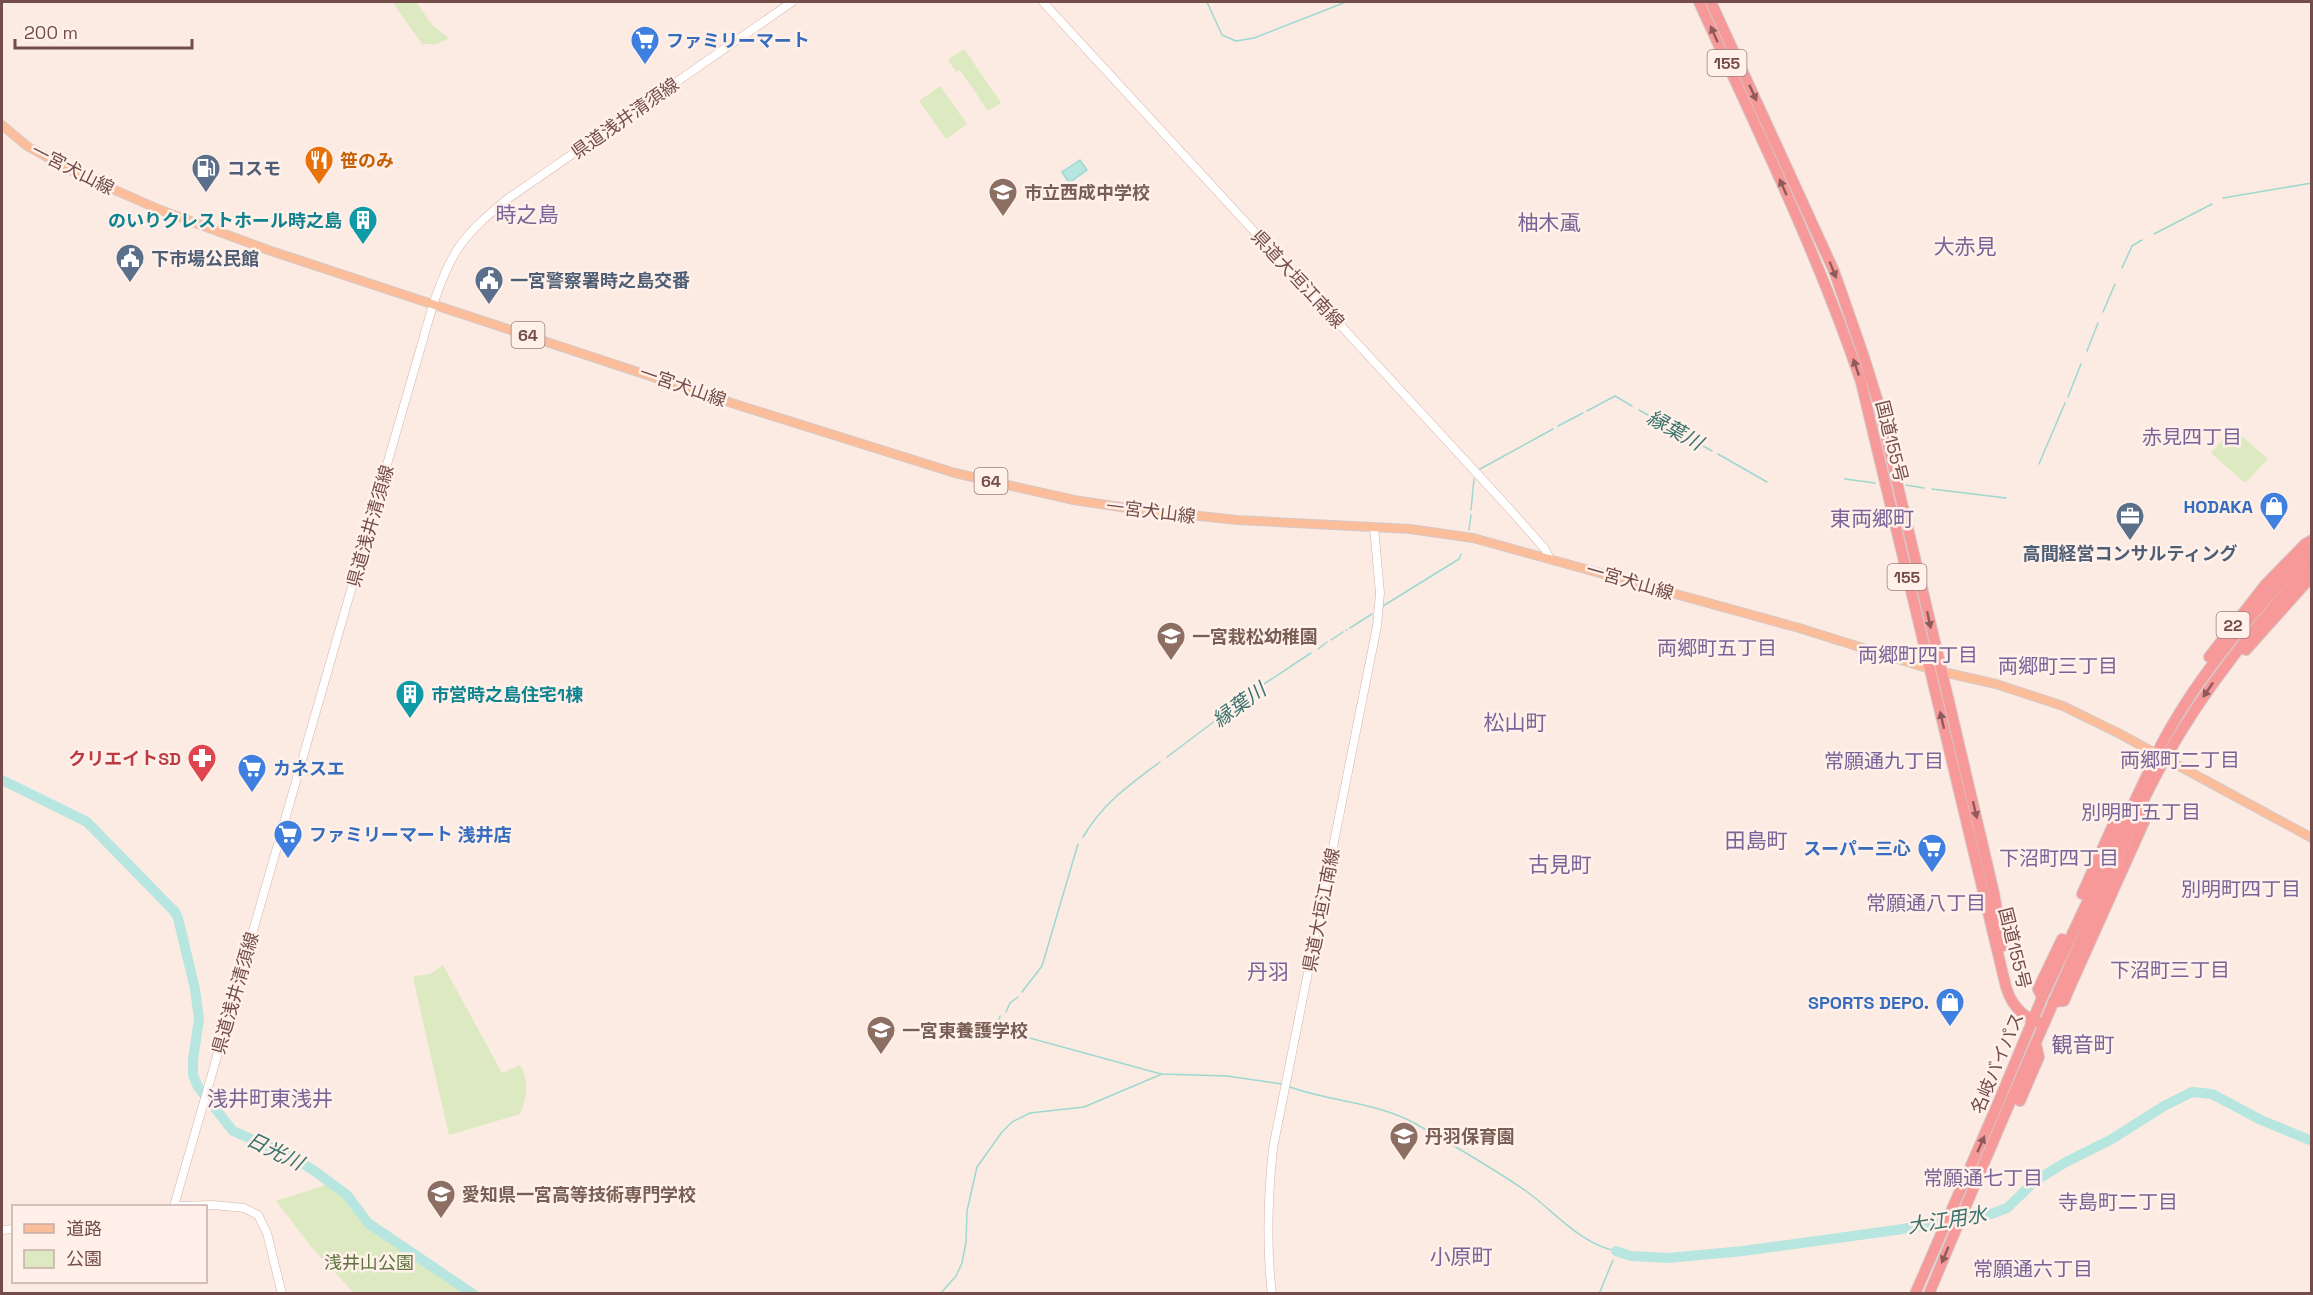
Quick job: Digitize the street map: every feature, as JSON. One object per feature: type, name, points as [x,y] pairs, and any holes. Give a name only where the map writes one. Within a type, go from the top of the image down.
[{"type":"highway","name":"国道155号","points":[[1699,2],[1807,239],[1848,343],[1861,382],[2009,995],[2017,1009],[2044,1024]]},
{"type":"highway","name":"国道155号","points":[[1711,2],[1839,285],[1878,402],[1994,893],[2011,994],[2018,1006],[2033,1019]]},
{"type":"highway","name":"22","points":[[2173,722],[2180,698],[2215,648],[2265,585],[2305,544],[2312,540]]},
{"type":"highway","name":"名岐バイパス","points":[[1929,1293],[2053,1002],[2142,805],[2173,722],[2220,653],[2312,549]]},
{"type":"highway","points":[[2309,578],[2311,563]]},
{"type":"highway","name":"名岐バイパス","points":[[1915,1293],[2042,998],[2038,989],[2071,923],[2113,825],[2124,819],[2161,756],[2210,686],[2267,612],[2311,563]]},
{"type":"highway","name":"22","points":[[2229,661],[2246,650],[2309,578]]},
{"type":"highway","points":[[2264,601],[2265,585]]},
{"type":"highway","name":"22","points":[[2020,1101],[2038,1057],[2036,1044]]},
{"type":"main road","name":"県道浅井清須線","points":[[174,1205],[434,305],[457,250],[483,219],[506,200],[792,2]]},
{"type":"main road","name":"県道大垣江南線","points":[[1043,2],[1508,507],[1545,549],[1550,559]]},
{"type":"main road","name":"一宮犬山線","points":[[2,125],[27,146],[115,192],[268,250],[792,422],[965,475],[1074,500],[1127,508],[1237,520],[1410,529],[1473,538],[1799,628],[1929,669],[1996,684],[2063,706],[2312,838]]},
{"type":"main road","name":"県道大垣江南線","points":[[1272,1293],[1269,1269],[1268,1197],[1272,1148],[1378,619],[1379,572],[1374,527]]},
{"type":"main road","points":[[207,1205],[244,1208],[258,1215],[267,1233],[282,1293]]},
{"type":"green space","points":[[392,2],[416,2],[432,25],[449,38],[437,44],[422,44]]},
{"type":"green space","points":[[964,49],[1001,103],[988,111],[960,70],[956,72],[948,60]]},
{"type":"green space","points":[[940,86],[967,124],[946,139],[919,101]]},
{"type":"green space","points":[[2233,428],[2268,459],[2245,483],[2211,453]]},
{"type":"green space","points":[[443,965],[502,1073],[520,1065],[526,1083],[526,1096],[520,1114],[449,1135],[413,978],[430,974]]},
{"type":"green space","name":"浅井山公園","points":[[326,1185],[342,1197],[367,1223],[471,1293],[354,1293],[313,1249],[276,1201]]},
{"type":"water","points":[[1080,160],[1087,170],[1069,183],[1062,172]]},
{"type":"waterway","points":[[1207,2],[1222,35],[1236,41],[1254,38],[1346,2]]},
{"type":"waterway","name":"縁葉川","points":[[2223,198],[2312,183]]},
{"type":"waterway","name":"縁葉川","points":[[2154,234],[2212,204]]},
{"type":"waterway","name":"縁葉川","points":[[2122,268],[2132,246],[2142,240]]},
{"type":"waterway","name":"縁葉川","points":[[2103,312],[2115,284]]},
{"type":"waterway","name":"縁葉川","points":[[2087,351],[2098,323]]},
{"type":"waterway","name":"縁葉川","points":[[2068,397],[2081,364]]},
{"type":"waterway","name":"縁葉川","points":[[1587,411],[1615,396],[1632,406]]},
{"type":"waterway","name":"縁葉川","points":[[2039,464],[2065,403]]},
{"type":"waterway","name":"縁葉川","points":[[1639,410],[1712,451]]},
{"type":"waterway","name":"縁葉川","points":[[1558,426],[1583,413]]},
{"type":"waterway","name":"縁葉川","points":[[1480,469],[1553,429]]},
{"type":"waterway","name":"縁葉川","points":[[1718,454],[1767,482]]},
{"type":"waterway","name":"縁葉川","points":[[1471,510],[1474,479]]},
{"type":"waterway","name":"縁葉川","points":[[1845,479],[1875,483]]},
{"type":"waterway","name":"縁葉川","points":[[1906,485],[1924,488]]},
{"type":"waterway","name":"縁葉川","points":[[1932,489],[2006,498]]},
{"type":"waterway","name":"縁葉川","points":[[1469,530],[1471,515]]},
{"type":"waterway","name":"縁葉川","points":[[1383,606],[1459,559],[1461,554]]},
{"type":"waterway","name":"縁葉川","points":[[1350,628],[1372,614]]},
{"type":"waterway","name":"縁葉川","points":[[1331,640],[1343,632]]},
{"type":"waterway","name":"縁葉川","points":[[1318,649],[1327,642]]},
{"type":"waterway","name":"縁葉川","points":[[1167,757],[1264,684],[1311,653]]},
{"type":"waterway","name":"縁葉川","points":[[1083,837],[1108,804],[1160,762]]},
{"type":"waterway","name":"日光川","points":[[2,780],[87,822],[175,912]]},
{"type":"waterway","name":"縁葉川","points":[[1022,992],[1042,966],[1078,844]]},
{"type":"waterway","name":"日光川","points":[[174,910],[178,918],[195,989],[199,1019],[193,1075],[198,1087],[233,1131],[291,1156],[316,1172],[347,1195],[368,1223],[473,1294]]},
{"type":"waterway","name":"縁葉川","points":[[1006,1012],[1010,1003],[1018,997]]},
{"type":"waterway","points":[[1000,1016],[997,1029],[1161,1074],[1227,1076],[1282,1084]]},
{"type":"waterway","points":[[940,1294],[956,1276],[962,1263],[966,1242],[967,1211],[977,1167],[1012,1122],[1030,1113],[1084,1107],[1162,1074]]},
{"type":"waterway","points":[[1290,1087],[1386,1111],[1416,1124],[1513,1182],[1579,1234],[1616,1251],[1615,1255]]},
{"type":"waterway","name":"大江用水","points":[[1616,1251],[1631,1256],[1668,1258],[1743,1251],[1896,1230],[1991,1214],[2007,1208],[2035,1181],[2066,1162],[2112,1139],[2164,1106],[2192,1092],[2212,1094],[2261,1120],[2312,1141]]},
{"type":"waterway","name":"大江用水","points":[[1599,1294],[1613,1260]]},
{"type":"place","name":"ファミリーマート","points":[[645,66]]},
{"type":"place","name":"笹のみ","points":[[319,186]]},
{"type":"place","name":"コスモ","points":[[206,194]]},
{"type":"place","name":"市立西成中学校","points":[[1003,218]]},
{"type":"place","name":"のいりクレストホール時之島","points":[[363,246]]},
{"type":"place","name":"下市場公民館","points":[[130,284]]},
{"type":"place","name":"一宮警察署時之島交番","points":[[489,306]]},
{"type":"place","name":"HODAKA","points":[[2274,532]]},
{"type":"place","name":"高間経営コンサルティング","points":[[2130,542]]},
{"type":"place","name":"一宮栽松幼稚園","points":[[1171,662]]},
{"type":"place","name":"市営時之島住宅1棟","points":[[410,720]]},
{"type":"place","name":"クリエイトSD","points":[[202,784]]},
{"type":"place","name":"カネスエ","points":[[252,794]]},
{"type":"place","name":"ファミリーマート 浅井店","points":[[288,860]]},
{"type":"place","name":"スーパー三心","points":[[1932,874]]},
{"type":"place","name":"SPORTS DEPO.","points":[[1950,1028]]},
{"type":"place","name":"一宮東養護学校","points":[[881,1056]]},
{"type":"place","name":"丹羽保育園","points":[[1404,1162]]},
{"type":"place","name":"愛知県一宮高等技術専門学校","points":[[441,1220]]},
{"type":"district","name":"時之島","points":[[527,214]]},
{"type":"district","name":"柚木颪","points":[[1549,222]]},
{"type":"district","name":"大赤見","points":[[1965,246]]},
{"type":"district","name":"赤見四丁目","points":[[2192,437]]},
{"type":"district","name":"東両郷町","points":[[1872,518]]},
{"type":"district","name":"両郷町五丁目","points":[[1717,648]]},
{"type":"district","name":"両郷町四丁目","points":[[1918,655]]},
{"type":"district","name":"両郷町三丁目","points":[[2058,666]]},
{"type":"district","name":"松山町","points":[[1515,722]]},
{"type":"district","name":"両郷町二丁目","points":[[2180,760]]},
{"type":"district","name":"常願通九丁目","points":[[1884,761]]},
{"type":"district","name":"別明町五丁目","points":[[2141,812]]},
{"type":"district","name":"田島町","points":[[1756,840]]},
{"type":"district","name":"下沼町四丁目","points":[[2059,858]]},
{"type":"district","name":"古見町","points":[[1560,864]]},
{"type":"district","name":"別明町四丁目","points":[[2241,889]]},
{"type":"district","name":"常願通八丁目","points":[[1926,903]]},
{"type":"district","name":"下沼町三丁目","points":[[2170,970]]},
{"type":"district","name":"丹羽","points":[[1268,971]]},
{"type":"district","name":"観音町","points":[[2083,1044]]},
{"type":"district","name":"浅井町東浅井","points":[[270,1098]]},
{"type":"district","name":"常願通七丁目","points":[[1983,1178]]},
{"type":"district","name":"寺島町二丁目","points":[[2118,1202]]},
{"type":"district","name":"小原町","points":[[1461,1256]]},
{"type":"district","name":"常願通六丁目","points":[[2033,1269]]}]
